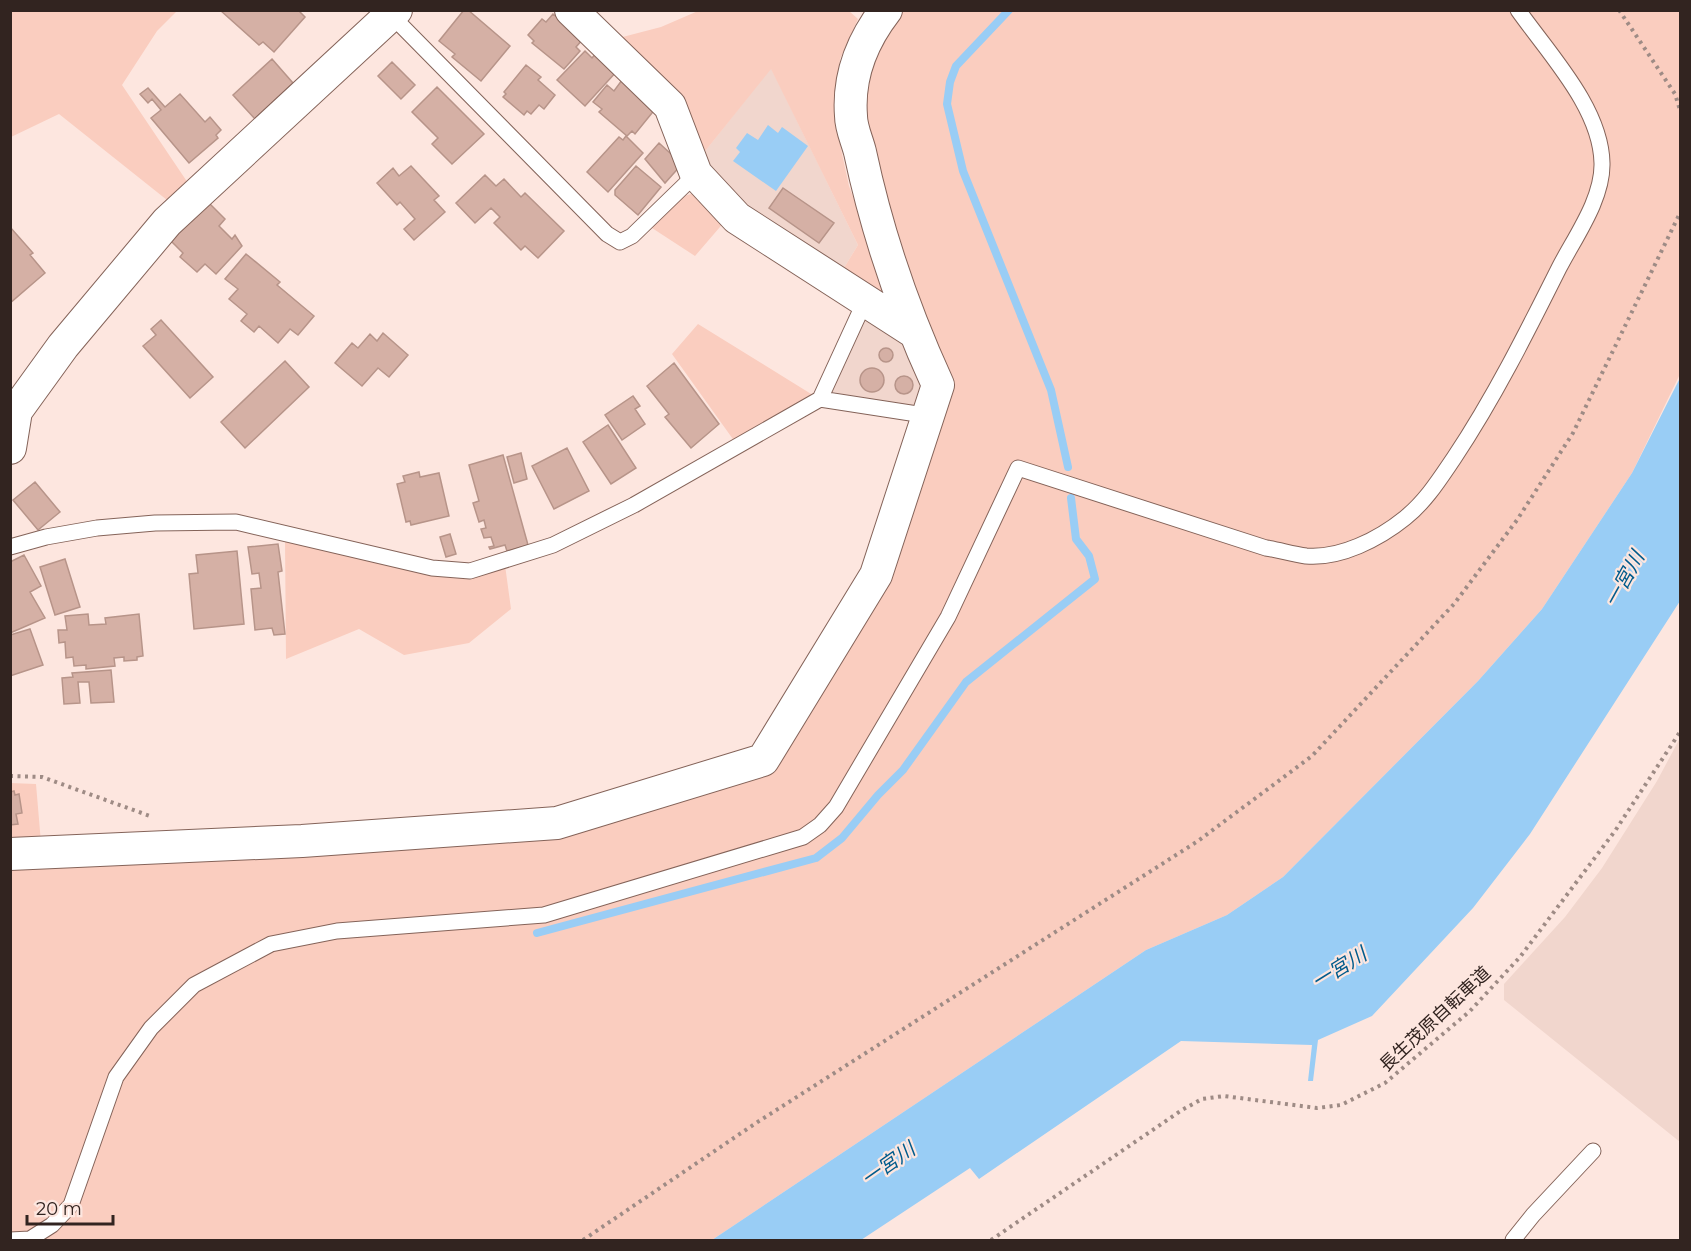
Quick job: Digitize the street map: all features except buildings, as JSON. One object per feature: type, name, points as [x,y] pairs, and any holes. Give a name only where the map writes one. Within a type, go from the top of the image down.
[{"type":"street","points":[[571,10],[670,106],[696,174],[737,218],[914,332]]},
{"type":"street","points":[[10,854],[302,841],[557,823],[763,760],[876,575],[939,386],[914,332],[868,190],[851,118],[853,81],[862,47],[886,10]]},
{"type":"street","points":[[10,448],[16,411],[63,346],[167,222],[393,12]]},
{"type":"lane","points":[[10,1240],[30,1239],[52,1225],[71,1205],[117,1077],[151,1028],[194,985],[271,944],[337,931],[544,915],[803,837],[820,825],[836,807],[948,617],[1018,468],[1266,548],[1307,556],[1342,553],[1370,540],[1404,519],[1427,498],[1469,436],[1522,342],[1596,195],[1602,165],[1598,135],[1586,106],[1518,10]]},
{"type":"lane","points":[[393,12],[607,234],[620,242],[632,236],[696,174]]},
{"type":"lane","points":[[10,547],[46,537],[97,528],[155,523],[236,522],[432,568],[470,571],[553,545],[634,505],[820,399],[865,301]]},
{"type":"lane","points":[[820,399],[930,416]]},
{"type":"lane","points":[[1514,1240],[1533,1215],[1593,1151]]},
{"type":"path","points":[[1619,10],[1675,94],[1680,110]]},
{"type":"path","points":[[583,1240],[756,1123],[1198,841],[1312,756],[1454,604],[1517,520],[1573,433],[1680,213]]},
{"type":"path","name":"長生茂原自転車道","points":[[991,1240],[1182,1110],[1202,1099],[1244,1096],[1317,1108],[1341,1105],[1385,1083],[1470,1011],[1520,957],[1615,831],[1680,732]]},
{"type":"path","points":[[10,776],[42,777],[166,822],[181,846]]},
{"type":"shaded area","points":[[11,11],[177,11],[157,31],[122,85],[190,186],[167,200],[59,114],[11,137]]},
{"type":"shaded area","points":[[698,11],[849,11],[858,19],[840,59],[836,126],[849,186],[889,293],[876,302],[839,276],[858,245],[771,69],[698,160],[611,40],[661,27]]},
{"type":"shaded area","points":[[896,11],[1680,11],[1680,374],[1632,473],[1542,609],[1478,681],[1283,877],[1227,915],[1146,950],[712,1240],[11,1240],[11,864],[553,833],[767,770],[951,391],[880,208],[857,84]]},
{"type":"shaded area","points":[[771,68],[858,245],[839,276],[738,209],[698,160]]},
{"type":"shaded area","points":[[691,194],[702,196],[726,220],[695,256],[652,228],[684,196]]},
{"type":"shaded area","points":[[865,315],[912,351],[926,394],[922,410],[828,391]]},
{"type":"shaded area","points":[[698,324],[816,397],[735,442],[672,354]]},
{"type":"shaded area","points":[[285,540],[450,575],[505,565],[511,609],[469,643],[404,655],[359,629],[286,659]]},
{"type":"shaded area","points":[[1680,738],[1680,1142],[1504,1000],[1504,984],[1565,917],[1602,868],[1657,781]]},
{"type":"shaded area","points":[[10,783],[36,784],[41,843],[11,845]]},
{"type":"water","points":[[768,125],[778,133],[782,127],[808,146],[776,191],[733,161],[740,152],[736,148],[747,133],[758,140]]},
{"type":"water","name":"一宮川","points":[[1680,378],[1680,601],[1530,834],[1473,908],[1372,1016],[1318,1040],[1313,1081],[1308,1081],[1312,1045],[1181,1041],[979,1179],[970,1168],[861,1240],[712,1240],[1146,950],[1227,915],[1283,877],[1478,681],[1542,609],[1632,473]]},
{"type":"waterway","points":[[1009,10],[956,66],[950,82],[947,104],[963,171],[1051,390],[1068,467]]},
{"type":"waterway","points":[[537,933],[816,858],[842,838],[878,795],[903,770],[966,682],[1095,579],[1089,556],[1076,539],[1071,498]]}]
